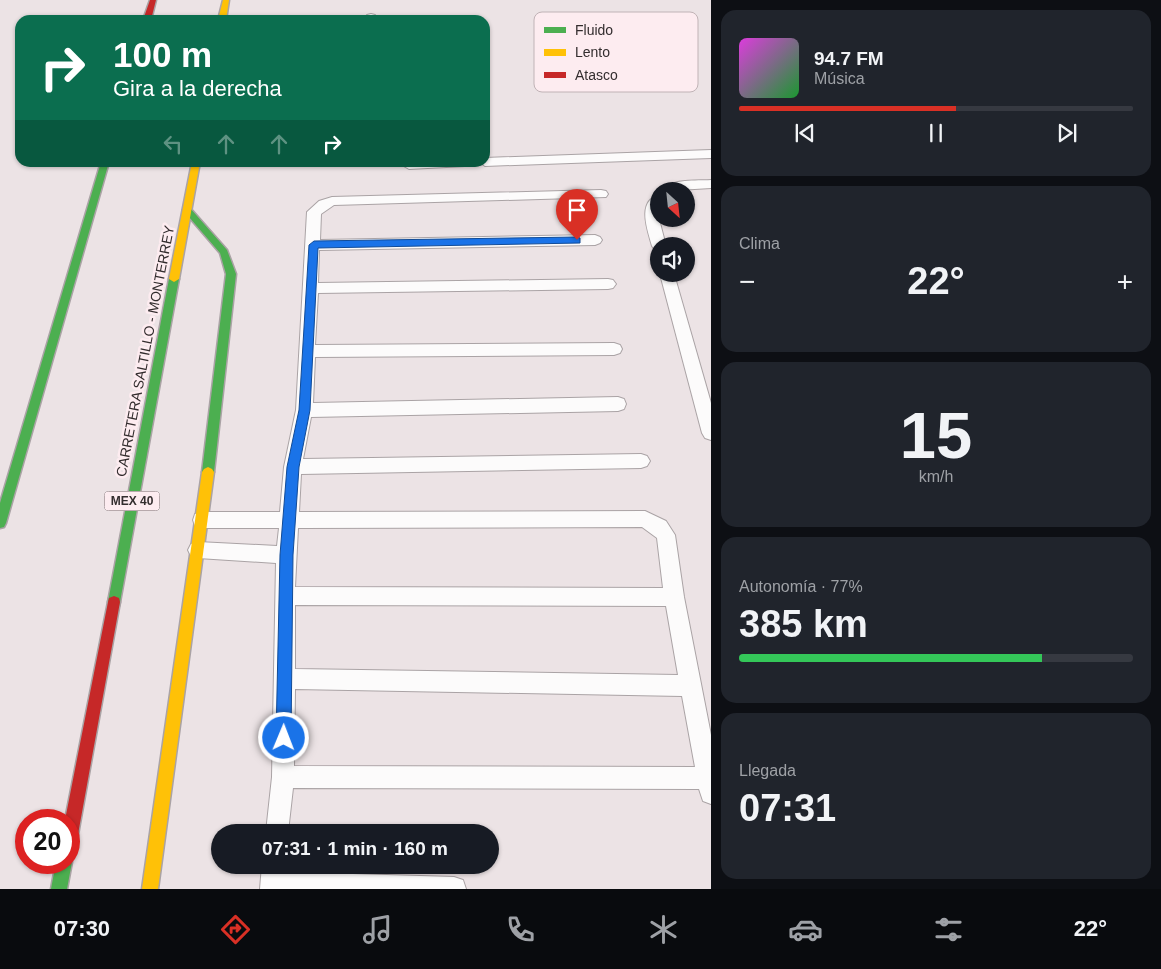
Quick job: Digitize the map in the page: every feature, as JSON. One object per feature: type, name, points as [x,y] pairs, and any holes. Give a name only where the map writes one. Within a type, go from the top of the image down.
[{"type":"main road","points":[[148,15],[153,0]]},
{"type":"main road","points":[[223,15],[226,0]]},
{"type":"main road","points":[[0,524],[104,167]]},
{"type":"main road","name":"CARRETERA SALTILLO - MONTERREY","points":[[75,809],[195,167]]},
{"type":"main road","points":[[150,889],[202,520],[231,274],[224,252],[187,210]]},
{"type":"main road","points":[[60,889],[62,874]]},
{"type":"lane","points":[[490,162],[711,154]]},
{"type":"lane","points":[[695,185],[711,184]]},
{"type":"lane","points":[[278,824],[283,777],[287,596],[286,555],[293,467],[304,410],[314,245],[314,212],[324,204],[332,201],[601,194]]},
{"type":"lane","points":[[314,245],[595,240]]},
{"type":"lane","points":[[669,282],[711,433]]},
{"type":"lane","points":[[311,288],[608,284]]},
{"type":"lane","points":[[307,351],[614,349]]},
{"type":"lane","points":[[304,410],[618,404]]},
{"type":"lane","points":[[293,467],[641,461]]},
{"type":"lane","points":[[202,520],[645,519],[659,527],[666,535],[674,597],[710,786],[283,777]]},
{"type":"lane","points":[[198,550],[286,555]]},
{"type":"lane","points":[[287,596],[674,597]]},
{"type":"lane","points":[[284,679],[691,686]]},
{"type":"lane","points":[[273,879],[454,889]]},
{"type":"traffic: fast","points":[[0,523],[104,167]]},
{"type":"traffic: fast","points":[[187,210],[224,252],[231,274],[208,472]]},
{"type":"traffic: fast","points":[[114,602],[174,279]]},
{"type":"traffic: fast","points":[[59,889],[62,874]]},
{"type":"traffic: slow","points":[[223,15],[226,0]]},
{"type":"traffic: slow","points":[[174,279],[195,167]]},
{"type":"traffic: slow","points":[[150,889],[208,472]]},
{"type":"traffic: jam","points":[[148,15],[153,0]]},
{"type":"traffic: jam","points":[[75,809],[114,602]]},
{"type":"route","points":[[284,738],[286,555],[293,467],[304,410],[314,245],[577,240]]}]
